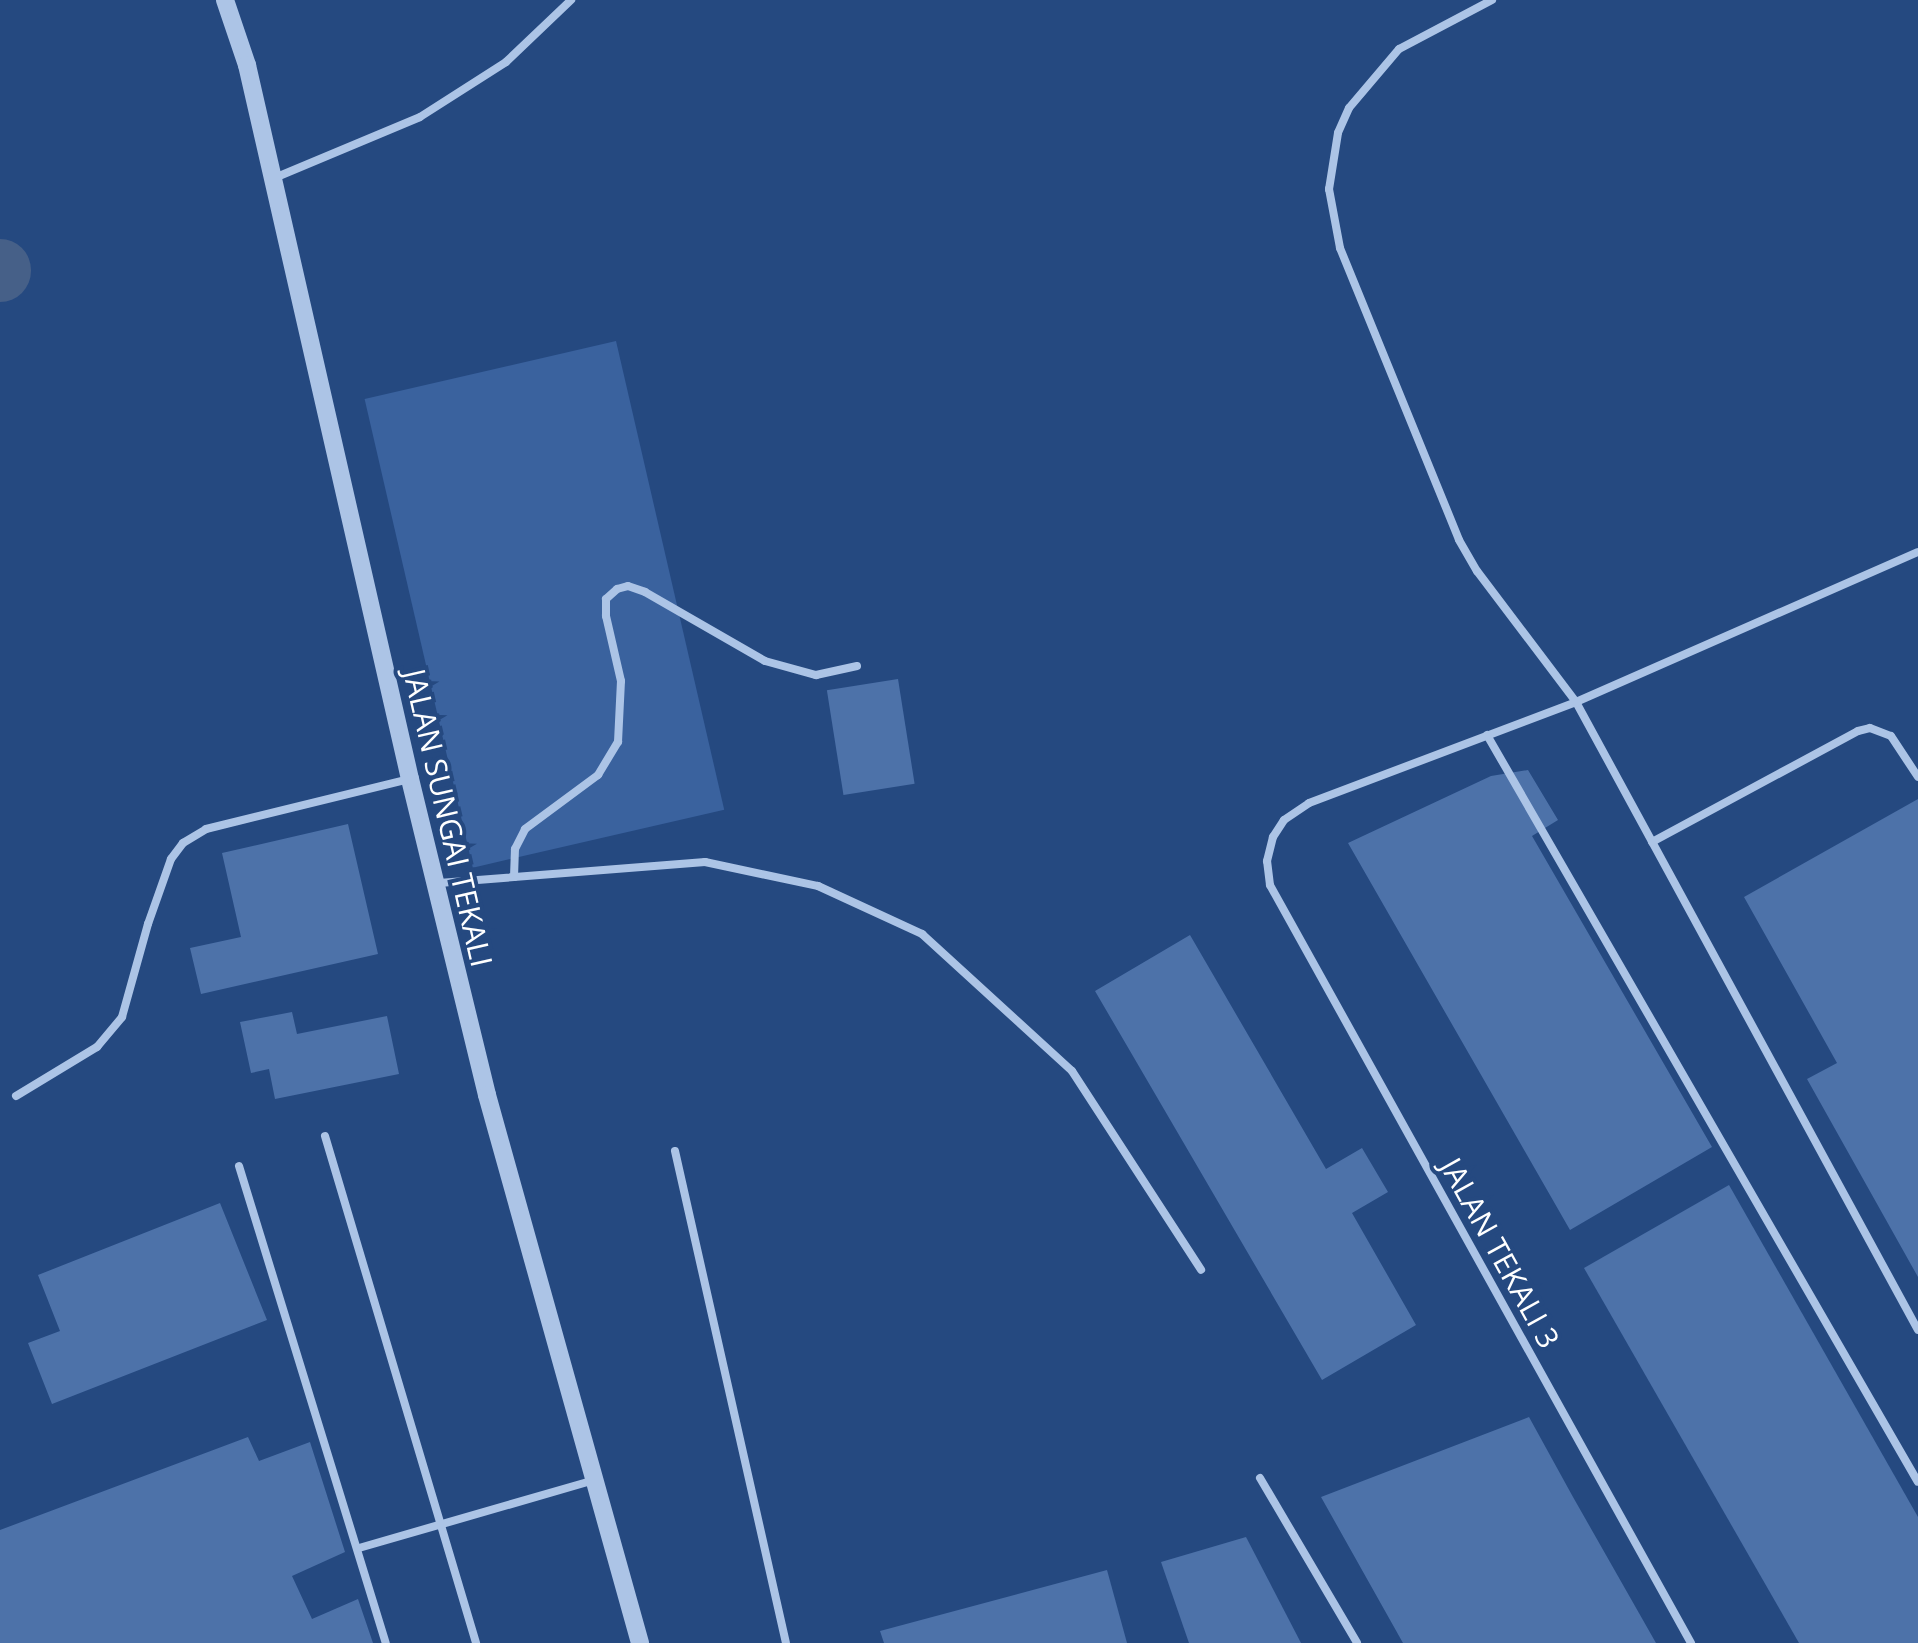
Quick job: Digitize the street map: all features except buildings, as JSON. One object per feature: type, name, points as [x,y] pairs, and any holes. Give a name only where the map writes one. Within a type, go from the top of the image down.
[{"type":"street","name":"JALAN SUNGAI TEKALI","points":[[226,0],[247,65],[434,884],[487,1096],[640,1643]]},
{"type":"lane","points":[[272,178],[420,117],[506,62],[571,0]]},
{"type":"lane","points":[[1492,0],[1399,49],[1364,87],[1338,133],[1329,190],[1332,217],[1350,280],[1476,572],[1576,702],[1918,1330]]},
{"type":"lane","points":[[1918,552],[1576,702],[1488,735],[1918,1482]]},
{"type":"lane","points":[[514,877],[515,849],[525,830],[598,774],[618,742],[621,681],[606,616],[606,599],[617,589],[628,586],[644,592],[765,660],[816,675],[857,666]]},
{"type":"lane","points":[[1652,842],[1870,728],[1891,736],[1918,777]]},
{"type":"lane","name":"JALAN TEKALI 3","points":[[1488,735],[1309,802],[1284,820],[1273,837],[1267,861],[1270,885],[1691,1643]]},
{"type":"lane","points":[[16,1096],[97,1046],[122,1017],[171,858],[183,843],[206,829],[410,780]]},
{"type":"lane","points":[[434,884],[705,862],[818,886],[922,934],[1072,1071],[1201,1270]]},
{"type":"lane","points":[[324,1136],[476,1643]]},
{"type":"lane","points":[[674,1151],[786,1643]]},
{"type":"lane","points":[[239,1166],[386,1643]]},
{"type":"lane","points":[[1260,1478],[1358,1643]]},
{"type":"lane","points":[[359,1548],[595,1480]]},
{"type":"shaded area","points":[[616,341],[724,810],[473,868],[365,399]]}]
